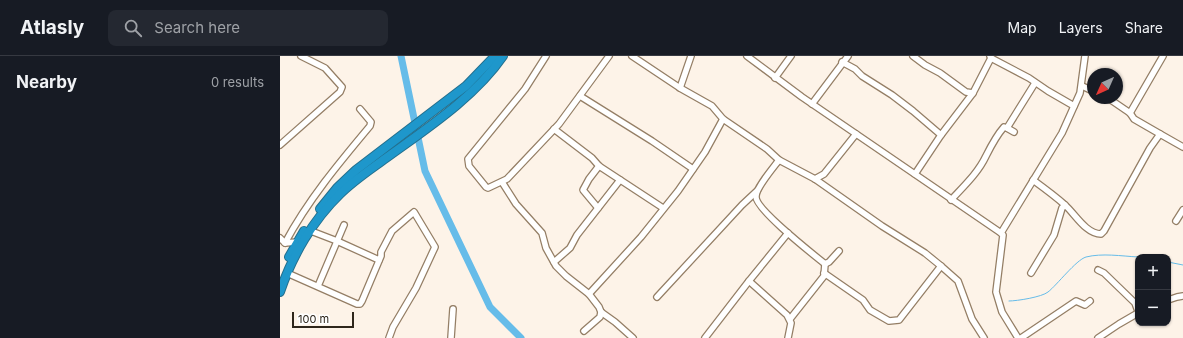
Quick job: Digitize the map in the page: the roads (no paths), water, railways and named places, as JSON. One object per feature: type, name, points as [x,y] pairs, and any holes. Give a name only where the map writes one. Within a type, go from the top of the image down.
[{"type":"highway","points":[[284,274],[310,231],[341,193],[392,154],[443,110],[495,56]]},
{"type":"highway","points":[[280,292],[284,274],[297,242],[314,216],[337,188],[356,170],[387,146],[443,110],[460,103],[482,81],[502,56]]},
{"type":"street","points":[[280,145],[340,92],[342,87],[325,68],[309,58],[300,56]]},
{"type":"street","points":[[546,56],[524,89],[468,159],[469,166],[488,188],[507,179],[554,129],[609,56]]},
{"type":"street","points":[[632,56],[680,88],[712,106],[723,119],[767,149],[779,160],[815,179],[941,266],[958,281],[972,319],[984,338]]},
{"type":"street","points":[[680,88],[691,56]]},
{"type":"street","points":[[747,56],[812,104],[1003,235],[996,292],[1002,312],[1020,338],[1076,301],[1085,305],[1090,301]]},
{"type":"street","points":[[775,78],[790,56]]},
{"type":"street","points":[[812,104],[848,56]]},
{"type":"street","points":[[913,56],[966,92],[973,93]]},
{"type":"street","points":[[1001,233],[1062,132],[1080,93],[1085,56]]},
{"type":"street","points":[[1130,113],[1163,56]]},
{"type":"street","points":[[915,174],[940,135],[968,101],[990,57],[1033,80],[1035,83],[1074,106]]},
{"type":"street","points":[[842,62],[855,69],[862,76],[898,99],[940,135]]},
{"type":"street","points":[[952,200],[968,183],[1000,132],[1004,127],[1007,128],[1035,83]]},
{"type":"street","points":[[1082,86],[1087,88]]},
{"type":"street","points":[[966,92],[968,101]]},
{"type":"street","points":[[580,96],[652,140],[693,170]]},
{"type":"street","points":[[1117,104],[1130,113],[1134,119],[1183,147]]},
{"type":"street","points":[[285,243],[309,203],[335,168],[370,126],[371,122],[360,108]]},
{"type":"street","points":[[589,294],[641,237],[664,208],[705,152],[723,119]]},
{"type":"street","points":[[1007,128],[1014,132]]},
{"type":"street","points":[[554,129],[592,158],[599,166],[664,208]]},
{"type":"street","points":[[815,179],[824,174],[856,134]]},
{"type":"street","points":[[1033,180],[1065,206],[1086,227],[1101,234],[1150,148],[1160,134]]},
{"type":"street","points":[[657,297],[742,205],[757,191],[779,160]]},
{"type":"street","points":[[598,208],[583,190],[599,166]]},
{"type":"street","points":[[554,262],[570,248],[577,235],[620,180]]},
{"type":"street","points":[[502,182],[516,204],[542,233],[546,248],[554,262],[566,276],[589,294],[601,312],[633,338]]},
{"type":"street","points":[[757,191],[755,199],[758,204],[788,233],[825,264]]},
{"type":"street","points":[[1031,273],[1054,235],[1062,208],[1065,206]]},
{"type":"street","points":[[1176,221],[1183,210]]},
{"type":"street","points":[[284,274],[318,286],[360,304],[381,252],[392,231],[414,212],[435,247],[416,288],[393,327],[389,338]]},
{"type":"street","points":[[318,286],[344,225]]},
{"type":"street","points":[[310,231],[337,241],[378,260]]},
{"type":"street","points":[[705,338],[788,233]]},
{"type":"street","points":[[280,238],[285,243],[297,242]]},
{"type":"street","points":[[825,264],[829,262],[839,251]]},
{"type":"street","points":[[790,319],[824,276],[825,264]]},
{"type":"street","points":[[824,273],[863,300],[870,310],[889,321],[899,320],[941,266]]},
{"type":"street","points":[[1098,270],[1104,273],[1135,303]]},
{"type":"street","points":[[749,281],[790,319],[791,328],[788,338]]},
{"type":"street","points":[[1171,299],[1177,296],[1183,296]]},
{"type":"street","points":[[451,338],[453,309]]},
{"type":"street","points":[[584,331],[600,317],[601,312]]},
{"type":"street","points":[[1098,338],[1135,314]]},
{"type":"waterway","points":[[401,56],[425,171],[490,307],[521,338]]},
{"type":"waterway","points":[[1009,301],[1045,294],[1052,289],[1077,263],[1086,257],[1105,255],[1135,257]]},
{"type":"waterway","points":[[1171,263],[1183,265]]}]
